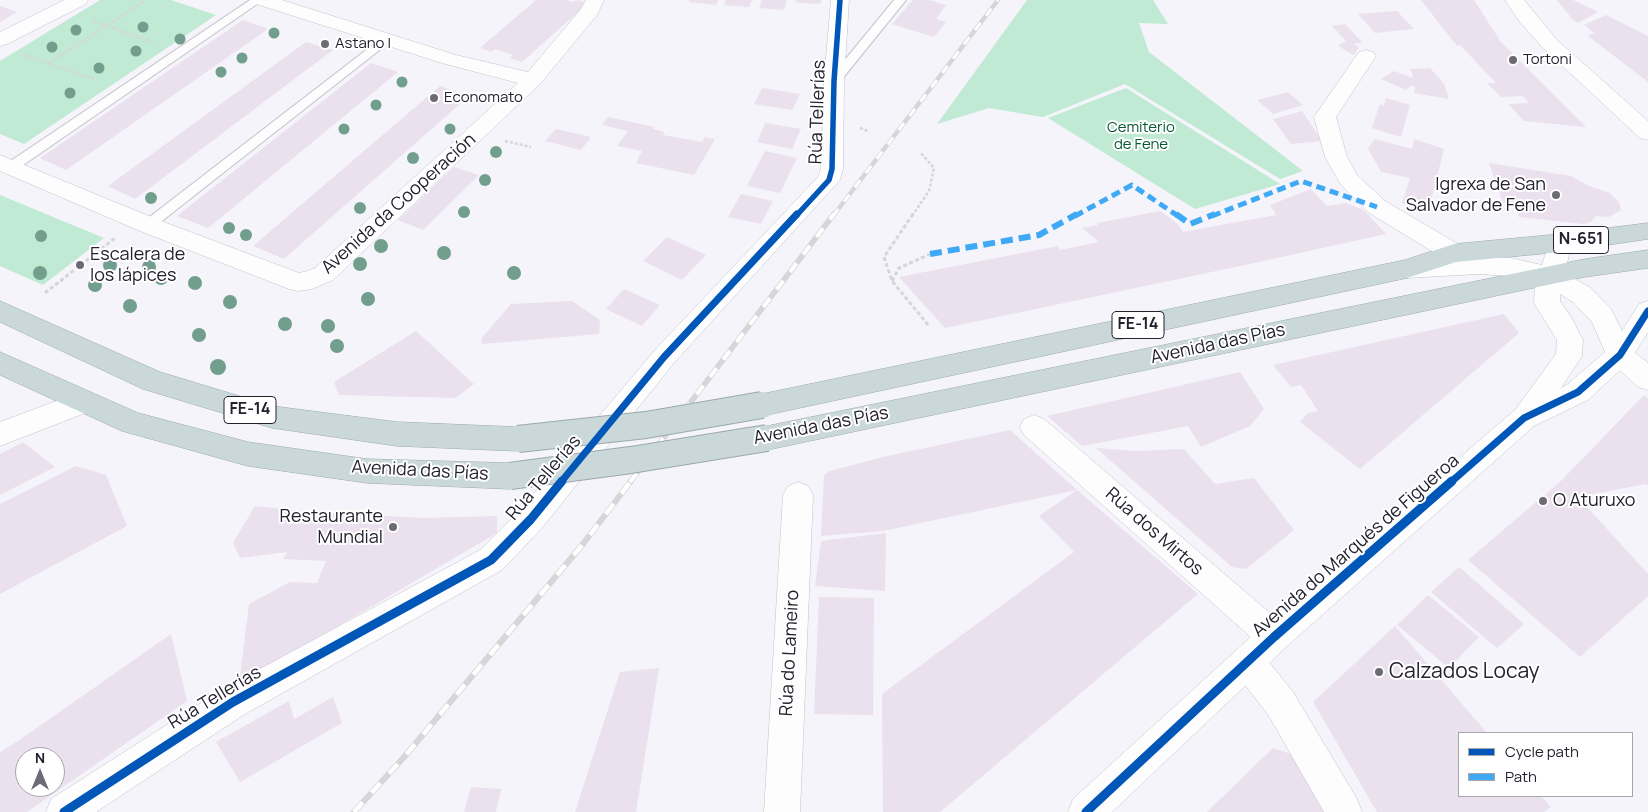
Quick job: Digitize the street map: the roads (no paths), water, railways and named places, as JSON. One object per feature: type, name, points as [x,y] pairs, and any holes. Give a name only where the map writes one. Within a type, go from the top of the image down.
[{"type":"highway","name":"N-651","points":[[1514,247],[1560,244],[1648,231]]},
{"type":"highway","name":"Avenida das Pías","points":[[0,311],[153,381],[272,416],[397,434],[518,439],[646,425],[762,404],[1407,269],[1454,253],[1514,247]]},
{"type":"highway","name":"Avenida das Pías","points":[[0,363],[132,423],[248,454],[366,471],[510,476],[632,460],[767,438],[1548,275],[1648,259]]},
{"type":"street","points":[[0,40],[79,0]]},
{"type":"street","points":[[262,0],[449,59],[533,80]]},
{"type":"street","name":"Avenida da Cooperación","points":[[6,164],[142,223],[298,282],[312,280],[324,274],[533,80],[590,11],[595,0]]},
{"type":"street","name":"Rúa Tellerías","points":[[64,812],[233,702],[491,560],[530,520],[664,357],[829,180],[832,169],[834,81],[840,0]]},
{"type":"street","points":[[1514,0],[1550,44],[1648,133]]},
{"type":"street","points":[[1366,56],[1325,117],[1336,158],[1349,180],[1377,207],[1454,253]]},
{"type":"street","points":[[1588,79],[1648,115]]},
{"type":"street","points":[[1524,418],[1569,356],[1570,340],[1562,324],[1547,303],[1548,275],[1555,264],[1560,244]]},
{"type":"street","points":[[1407,269],[1478,265],[1512,267],[1548,275],[1582,295],[1602,316],[1620,355],[1648,379]]},
{"type":"street","name":"Avenida do Marqués de Figueroa","points":[[1086,812],[1274,637],[1524,418],[1578,392],[1620,355],[1648,311]]},
{"type":"street","points":[[0,434],[83,402]]},
{"type":"street","name":"Rúa dos Mirtos","points":[[1034,427],[1274,637]]},
{"type":"street","name":"Rúa do Lameiro","points":[[782,812],[798,495]]},
{"type":"street","points":[[1248,662],[1281,704],[1344,812]]},
{"type":"lane","points":[[6,164],[257,0]]},
{"type":"lane","points":[[834,81],[900,0]]},
{"type":"lane","points":[[142,223],[387,39]]},
{"type":"railway","points":[[833,216],[998,0]]},
{"type":"railway","points":[[630,482],[834,214]]},
{"type":"railway","points":[[354,812],[405,756],[583,544],[631,481]]},
{"type":"place","name":"Astano I","points":[[325,44]]},
{"type":"place","name":"Tortoni","points":[[1513,60]]},
{"type":"place","name":"Economato","points":[[434,98]]},
{"type":"place","name":"Igrexa de San Salvador de Fene","points":[[1556,195]]},
{"type":"place","name":"Escalera de los lápices","points":[[80,265]]},
{"type":"place","name":"O Aturuxo","points":[[1543,501]]},
{"type":"place","name":"Restaurante Mundial","points":[[393,527]]},
{"type":"place","name":"Calzados Locay","points":[[1379,672]]},
{"type":"park label","name":"Cemiterio de Fene","points":[[1141,136]]}]
